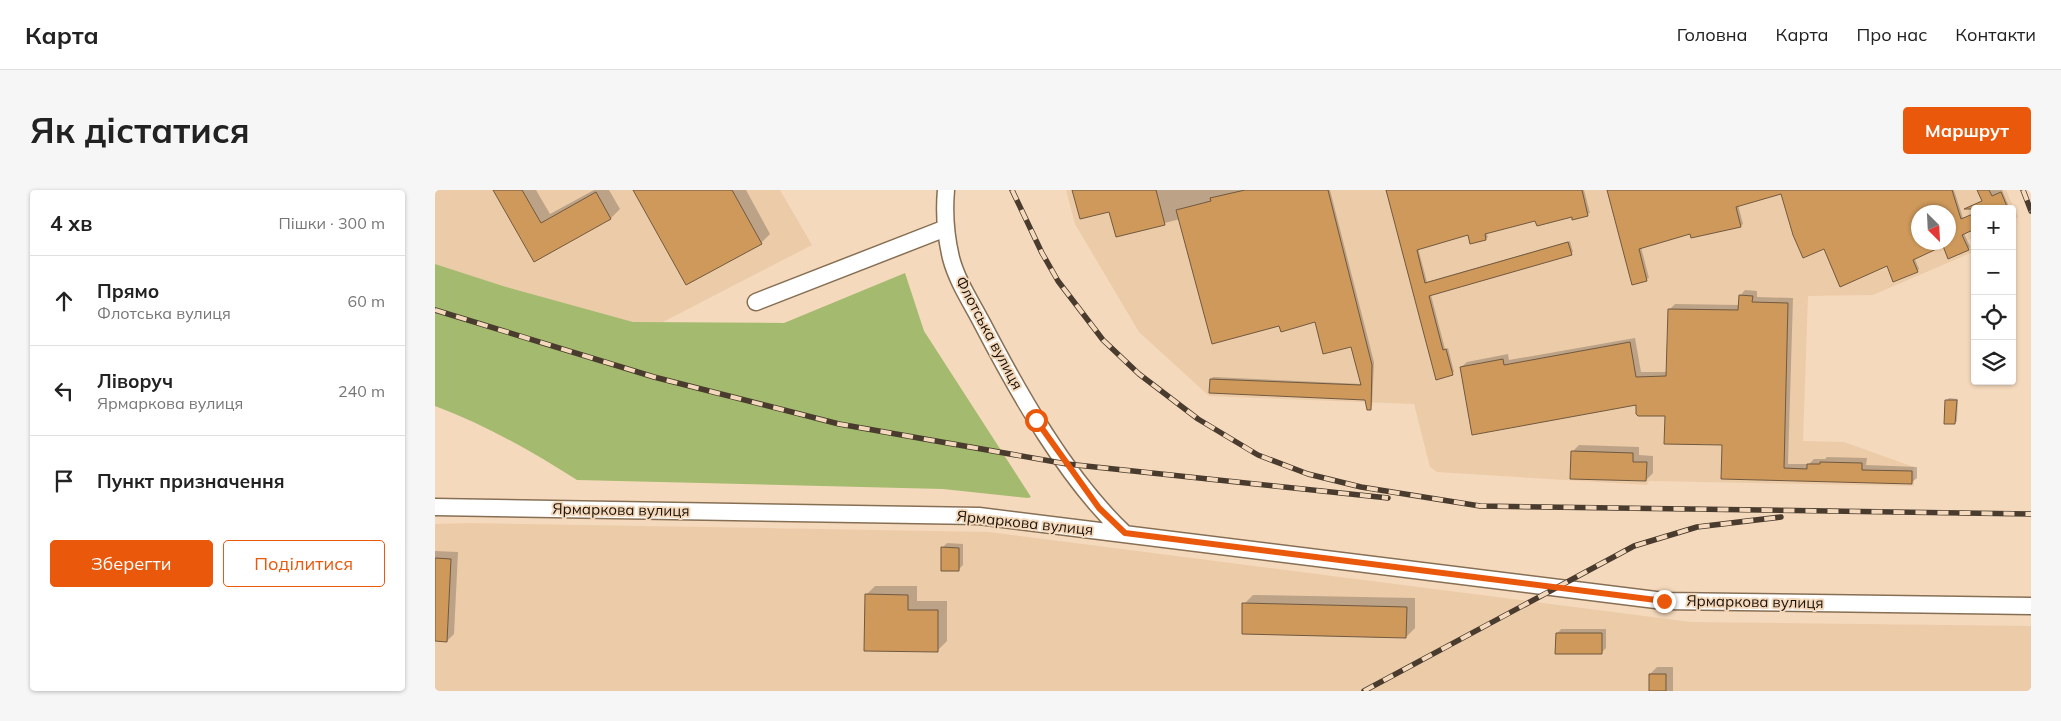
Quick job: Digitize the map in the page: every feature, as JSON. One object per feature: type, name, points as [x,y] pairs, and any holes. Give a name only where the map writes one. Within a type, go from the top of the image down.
[{"type":"street","name":"Флотська вулиця","points":[[946,190],[946,228],[951,258],[960,281],[991,341],[1036,420],[1099,508],[1125,533]]},
{"type":"street","points":[[756,302],[946,228]]},
{"type":"street","name":"Ярмаркова вулиця","points":[[435,506],[979,516],[1664,601],[2031,606]]},
{"type":"shaded area","points":[[435,190],[780,190],[812,245],[663,322],[632,322],[503,286],[435,264]]},
{"type":"shaded area","points":[[1066,190],[2006,190],[2013,205],[1971,205],[1971,239],[1968,240],[1971,253],[1873,295],[1808,296],[1803,441],[1844,442],[1914,467],[1914,486],[1649,481],[1647,485],[1437,472],[1430,467],[1414,404],[1209,396],[1139,332],[1075,224]]},
{"type":"shaded area","points":[[470,523],[989,532],[1691,622],[2031,626],[2031,691],[435,691],[435,524]]},
{"type":"green space","points":[[435,264],[503,286],[633,322],[784,323],[905,273],[924,331],[1031,497],[943,489],[577,480],[508,439],[435,406]]},
{"type":"building","points":[[493,190],[522,190],[541,223],[596,192],[611,219],[534,262]]},
{"type":"building","points":[[633,190],[732,190],[762,244],[686,285]]},
{"type":"building","points":[[1072,190],[1156,190],[1165,225],[1116,237],[1109,212],[1080,219]]},
{"type":"building","points":[[1245,190],[1328,190],[1372,365],[1371,410],[1367,410],[1365,400],[1209,393],[1210,379],[1361,385],[1351,347],[1323,354],[1315,322],[1281,332],[1279,326],[1212,344],[1176,210],[1211,201],[1210,198]]},
{"type":"building","points":[[1386,190],[1582,190],[1588,216],[1572,220],[1572,217],[1537,226],[1535,221],[1485,234],[1486,240],[1470,244],[1468,235],[1417,250],[1425,283],[1568,242],[1572,255],[1429,296],[1443,350],[1446,349],[1453,375],[1436,380]]},
{"type":"building","points":[[1607,190],[1952,190],[1961,219],[1971,215],[1971,231],[1962,235],[1969,250],[1948,259],[1945,250],[1956,250],[1956,205],[1911,205],[1911,250],[1934,250],[1913,260],[1918,272],[1893,282],[1887,266],[1840,287],[1824,249],[1803,258],[1793,235],[1781,194],[1736,207],[1741,227],[1691,238],[1690,234],[1639,249],[1647,281],[1632,285]]},
{"type":"building","points":[[1977,190],[1989,190],[1992,196],[2001,192],[2006,205],[1973,205],[1982,201]]},
{"type":"building","points":[[1739,295],[1753,296],[1752,302],[1788,303],[1784,468],[1807,469],[1807,464],[1820,464],[1820,462],[1862,463],[1862,470],[1912,471],[1912,484],[1721,479],[1722,445],[1664,444],[1665,416],[1638,416],[1636,414],[1636,405],[1472,435],[1460,367],[1503,359],[1504,365],[1630,342],[1636,377],[1666,376],[1668,309],[1738,310]]},
{"type":"building","points":[[1945,400],[1957,400],[1955,424],[1944,424]]},
{"type":"building","points":[[1571,451],[1633,453],[1633,462],[1647,462],[1646,481],[1570,479]]},
{"type":"building","points":[[941,547],[959,548],[959,571],[941,571]]},
{"type":"building","points":[[435,558],[451,559],[447,642],[435,641]]},
{"type":"building","points":[[865,594],[908,595],[908,610],[938,610],[938,652],[864,651]]},
{"type":"building","points":[[1242,603],[1407,607],[1406,638],[1242,634]]},
{"type":"building","points":[[1556,633],[1602,633],[1602,654],[1555,654]]},
{"type":"building","points":[[1649,674],[1666,674],[1666,691],[1649,691]]},
{"type":"railway","points":[[1012,190],[1042,253],[1058,281],[1103,340],[1139,374],[1198,419],[1258,455],[1308,474],[1361,487],[1480,506],[2031,514]]},
{"type":"railway","points":[[2023,190],[2031,211]]},
{"type":"railway","points":[[435,310],[654,377],[839,424],[1067,464],[1388,498]]},
{"type":"railway","points":[[1364,691],[1634,546],[1697,527],[1781,517]]},
{"type":"route","points":[[1036,420],[1099,508],[1125,533],[1664,601]]}]
